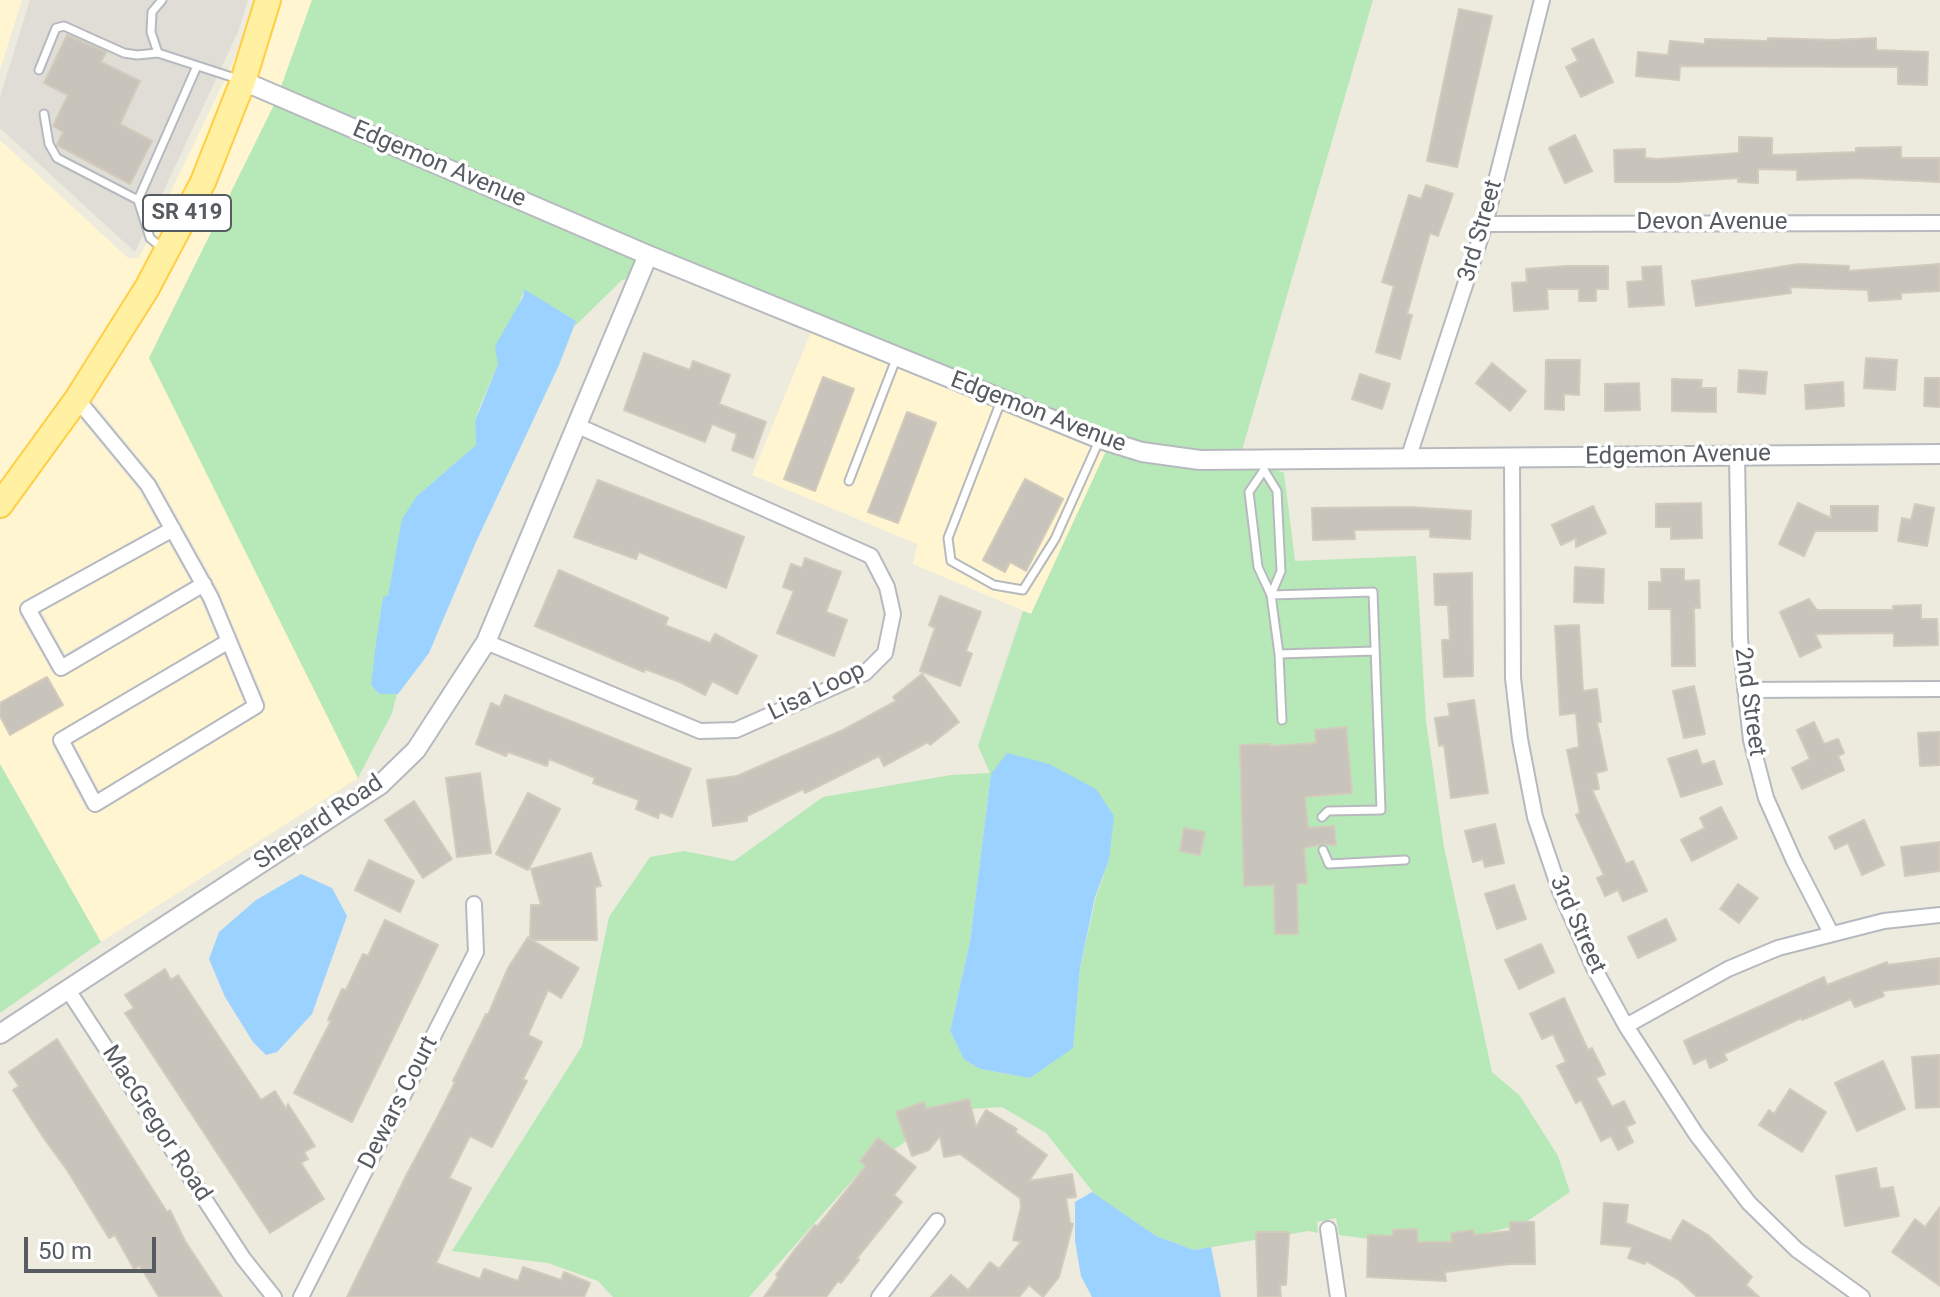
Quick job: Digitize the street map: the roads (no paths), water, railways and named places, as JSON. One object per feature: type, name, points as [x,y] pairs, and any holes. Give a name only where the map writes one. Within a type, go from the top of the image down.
[{"type":"main road","name":"SR 419","points":[[0,505],[77,399],[167,252],[203,182],[243,81],[268,0]]},
{"type":"street","name":"3rd Street","points":[[1408,459],[1485,224],[1542,0]]},
{"type":"street","name":"Edgemon Avenue","points":[[243,81],[648,255],[1100,439],[1142,452],[1263,465],[1408,459],[1940,454]]},
{"type":"street","name":"Devon Avenue","points":[[1485,224],[1940,223]]},
{"type":"street","name":"Shepard Road","points":[[0,1034],[380,785],[416,750],[486,642],[648,255]]},
{"type":"street","points":[[77,399],[148,485],[204,584],[229,641],[256,706],[95,804],[61,740],[229,641]]},
{"type":"street","name":"Lisa Loop","points":[[486,642],[700,731],[736,730],[865,673],[885,653],[893,614],[887,587],[871,556],[578,426]]},
{"type":"street","name":"2nd Street","points":[[1737,455],[1740,639],[1751,740],[1766,798],[1831,933]]},
{"type":"street","name":"3rd Street","points":[[1512,459],[1513,678],[1520,739],[1535,817],[1560,891],[1593,966],[1626,1026],[1696,1134],[1749,1203],[1797,1250],[1862,1297]]},
{"type":"street","points":[[173,529],[28,609],[61,668],[204,584]]},
{"type":"street","points":[[1745,690],[1940,689]]},
{"type":"street","name":"Dewars Court","points":[[301,1297],[476,952],[474,904]]},
{"type":"street","points":[[1626,1026],[1728,969],[1778,948],[1884,921],[1940,915]]},
{"type":"street","name":"MacGregor Road","points":[[68,990],[243,1258],[274,1297]]},
{"type":"street","points":[[879,1297],[937,1221]]},
{"type":"street","points":[[1328,1229],[1338,1297]]},
{"type":"lane","points":[[158,53],[151,32],[152,12],[162,0]]},
{"type":"lane","points":[[39,70],[56,28],[64,26],[124,53],[158,53],[243,81]]},
{"type":"lane","points":[[167,252],[150,238],[138,200],[197,66]]},
{"type":"lane","points":[[44,114],[49,144],[57,158],[138,200]]},
{"type":"lane","points":[[849,481],[897,357]]},
{"type":"lane","points":[[1002,399],[948,538],[951,561],[994,585],[1023,590],[1055,539],[1100,439]]},
{"type":"lane","points":[[1263,465],[1249,492],[1258,567],[1271,595],[1279,654],[1282,720]]},
{"type":"lane","points":[[1263,465],[1277,491],[1281,571],[1271,595]]},
{"type":"lane","points":[[1271,595],[1373,592],[1381,810],[1328,811],[1322,817]]},
{"type":"lane","points":[[1279,654],[1375,651]]},
{"type":"lane","points":[[1323,850],[1329,864],[1405,860]]},
{"type":"water","points":[[524,289],[576,321],[429,653],[398,694],[379,694],[371,685],[375,650],[383,597],[388,596],[402,519],[417,496],[476,445],[475,421],[498,364],[495,346],[523,297]]},
{"type":"water","points":[[1007,753],[1049,764],[1096,789],[1114,816],[1109,860],[1095,897],[1080,968],[1073,1048],[1030,1078],[980,1069],[964,1059],[950,1031],[970,941],[991,774]]},
{"type":"water","points":[[301,874],[332,888],[347,916],[312,1014],[277,1052],[266,1055],[253,1042],[225,997],[209,959],[219,932],[256,900]]},
{"type":"water","points":[[1092,1192],[1156,1236],[1194,1250],[1211,1247],[1221,1297],[1092,1297],[1081,1276],[1075,1241],[1075,1202]]}]
